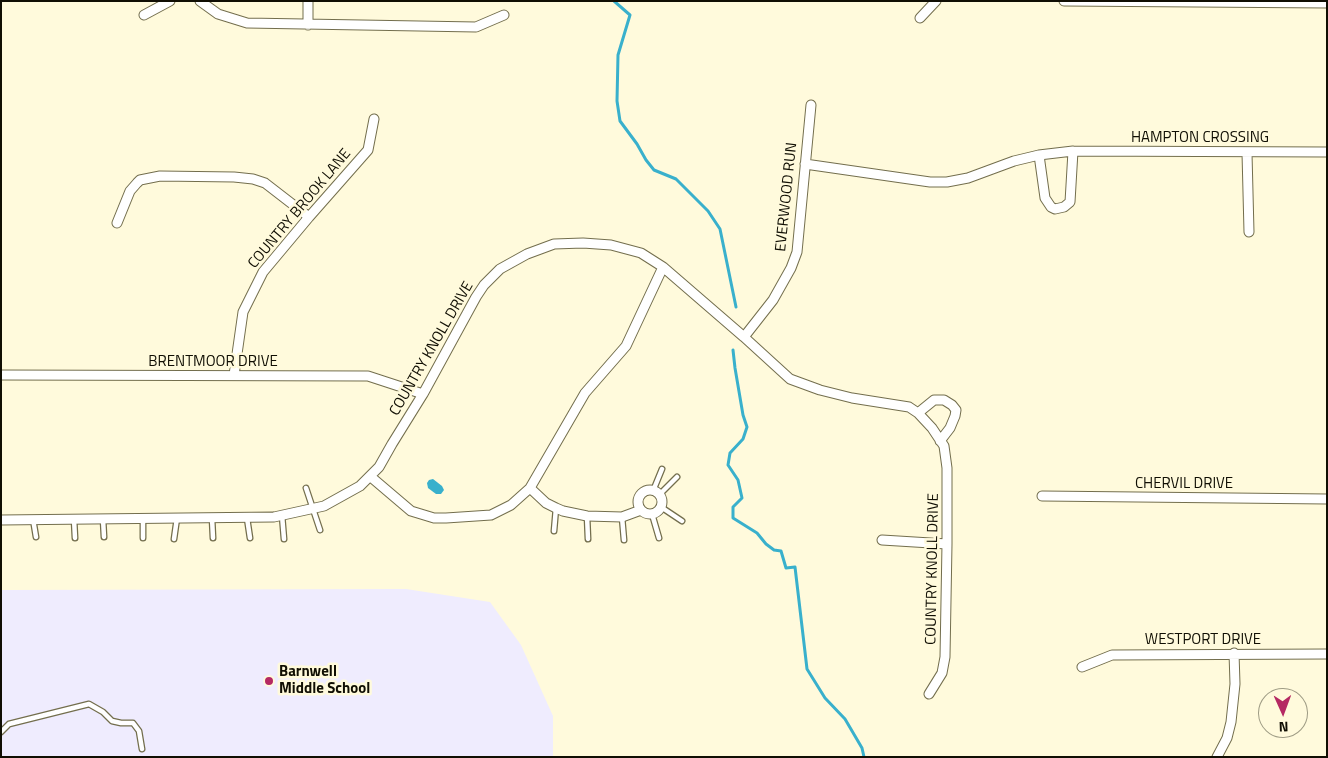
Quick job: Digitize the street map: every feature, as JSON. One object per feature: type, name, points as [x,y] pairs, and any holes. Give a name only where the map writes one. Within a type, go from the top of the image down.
[{"type":"street","points":[[144,15],[170,1]]},
{"type":"street","points":[[200,1],[218,14],[247,23],[476,27],[504,15]]},
{"type":"street","points":[[308,1],[308,25]]},
{"type":"street","points":[[920,18],[936,1]]},
{"type":"street","points":[[1064,1],[1327,3]]},
{"type":"street","name":"EVERWOOD RUN","points":[[744,336],[773,300],[791,268],[797,252],[811,105]]},
{"type":"street","name":"COUNTRY BROOK LANE","points":[[234,376],[243,312],[263,272],[368,150],[374,119]]},
{"type":"street","points":[[1039,155],[1045,198],[1051,207],[1056,209],[1064,207],[1070,202],[1073,151]]},
{"type":"street","name":"HAMPTON CROSSING","points":[[805,164],[913,180],[947,182],[968,178],[1014,161],[1039,155],[1073,151],[1327,152]]},
{"type":"street","points":[[1247,153],[1249,232]]},
{"type":"street","points":[[117,223],[130,192],[137,183],[140,180],[160,176],[253,179],[265,183],[309,217]]},
{"type":"street","name":"COUNTRY KNOLL DRIVE","points":[[1,520],[274,517],[331,502],[360,486],[379,467],[423,394],[476,297],[484,285],[500,269],[527,254],[554,244],[597,243],[611,245],[641,253],[663,267],[744,336],[790,379],[820,390],[852,398],[909,407],[918,413],[932,428],[944,446],[947,468],[947,544],[945,657],[942,673],[928,694]]},
{"type":"street","points":[[371,477],[411,511],[434,518],[492,515],[512,505],[530,488],[585,393],[626,346],[663,267]]},
{"type":"street","name":"BRENTMOOR DRIVE","points":[[1,375],[368,376],[423,394]]},
{"type":"street","points":[[918,413],[934,400],[944,400],[956,410],[950,428],[940,441]]},
{"type":"street","points":[[530,488],[546,503],[556,508],[587,516],[622,517],[641,510]]},
{"type":"street","points":[[648,490],[656,493],[662,500],[661,507],[658,512],[646,514],[641,510],[638,501],[641,494],[648,490]]},
{"type":"street","name":"CHERVIL DRIVE","points":[[1042,496],[1327,499]]},
{"type":"street","points":[[882,540],[947,544]]},
{"type":"street","points":[[1217,757],[1227,738],[1231,722],[1235,684],[1234,653]]},
{"type":"street","name":"WESTPORT DRIVE","points":[[1082,666],[1112,655],[1327,654]]},
{"type":"lane","points":[[656,493],[662,469]]},
{"type":"lane","points":[[656,493],[677,478]]},
{"type":"lane","points":[[306,488],[320,530]]},
{"type":"lane","points":[[661,507],[682,521]]},
{"type":"lane","points":[[554,531],[556,508]]},
{"type":"lane","points":[[652,514],[659,538]]},
{"type":"lane","points":[[282,516],[284,539]]},
{"type":"lane","points":[[587,516],[588,539]]},
{"type":"lane","points":[[622,517],[624,540]]},
{"type":"lane","points":[[143,518],[143,538]]},
{"type":"lane","points":[[174,539],[177,518]]},
{"type":"lane","points":[[212,518],[213,538]]},
{"type":"lane","points":[[247,518],[250,538]]},
{"type":"lane","points":[[33,519],[36,537]]},
{"type":"lane","points":[[74,519],[75,538]]},
{"type":"lane","points":[[104,519],[104,537]]},
{"type":"lane","points":[[1,732],[9,724],[89,704],[103,712],[112,721],[133,723],[139,732],[142,749]]},
{"type":"shaded area","name":"Barnwell Middle School","points":[[406,589],[490,602],[521,645],[553,716],[553,757],[1,757],[1,590]]},
{"type":"water","points":[[433,479],[442,486],[444,490],[441,494],[436,494],[428,488],[427,483]]},
{"type":"waterway","points":[[614,1],[630,15],[618,55],[617,101],[620,121],[654,170],[676,179],[708,211],[720,229],[736,307]]},
{"type":"waterway","points":[[733,350],[743,415],[747,427],[743,439],[730,453],[728,465],[738,480],[742,498],[733,507],[733,518],[757,533],[774,550],[781,551],[786,568],[795,567],[807,669],[825,698],[845,719],[862,748],[864,757]]},
{"type":"place","name":"Barnwell Middle School","points":[[269,681]]}]
